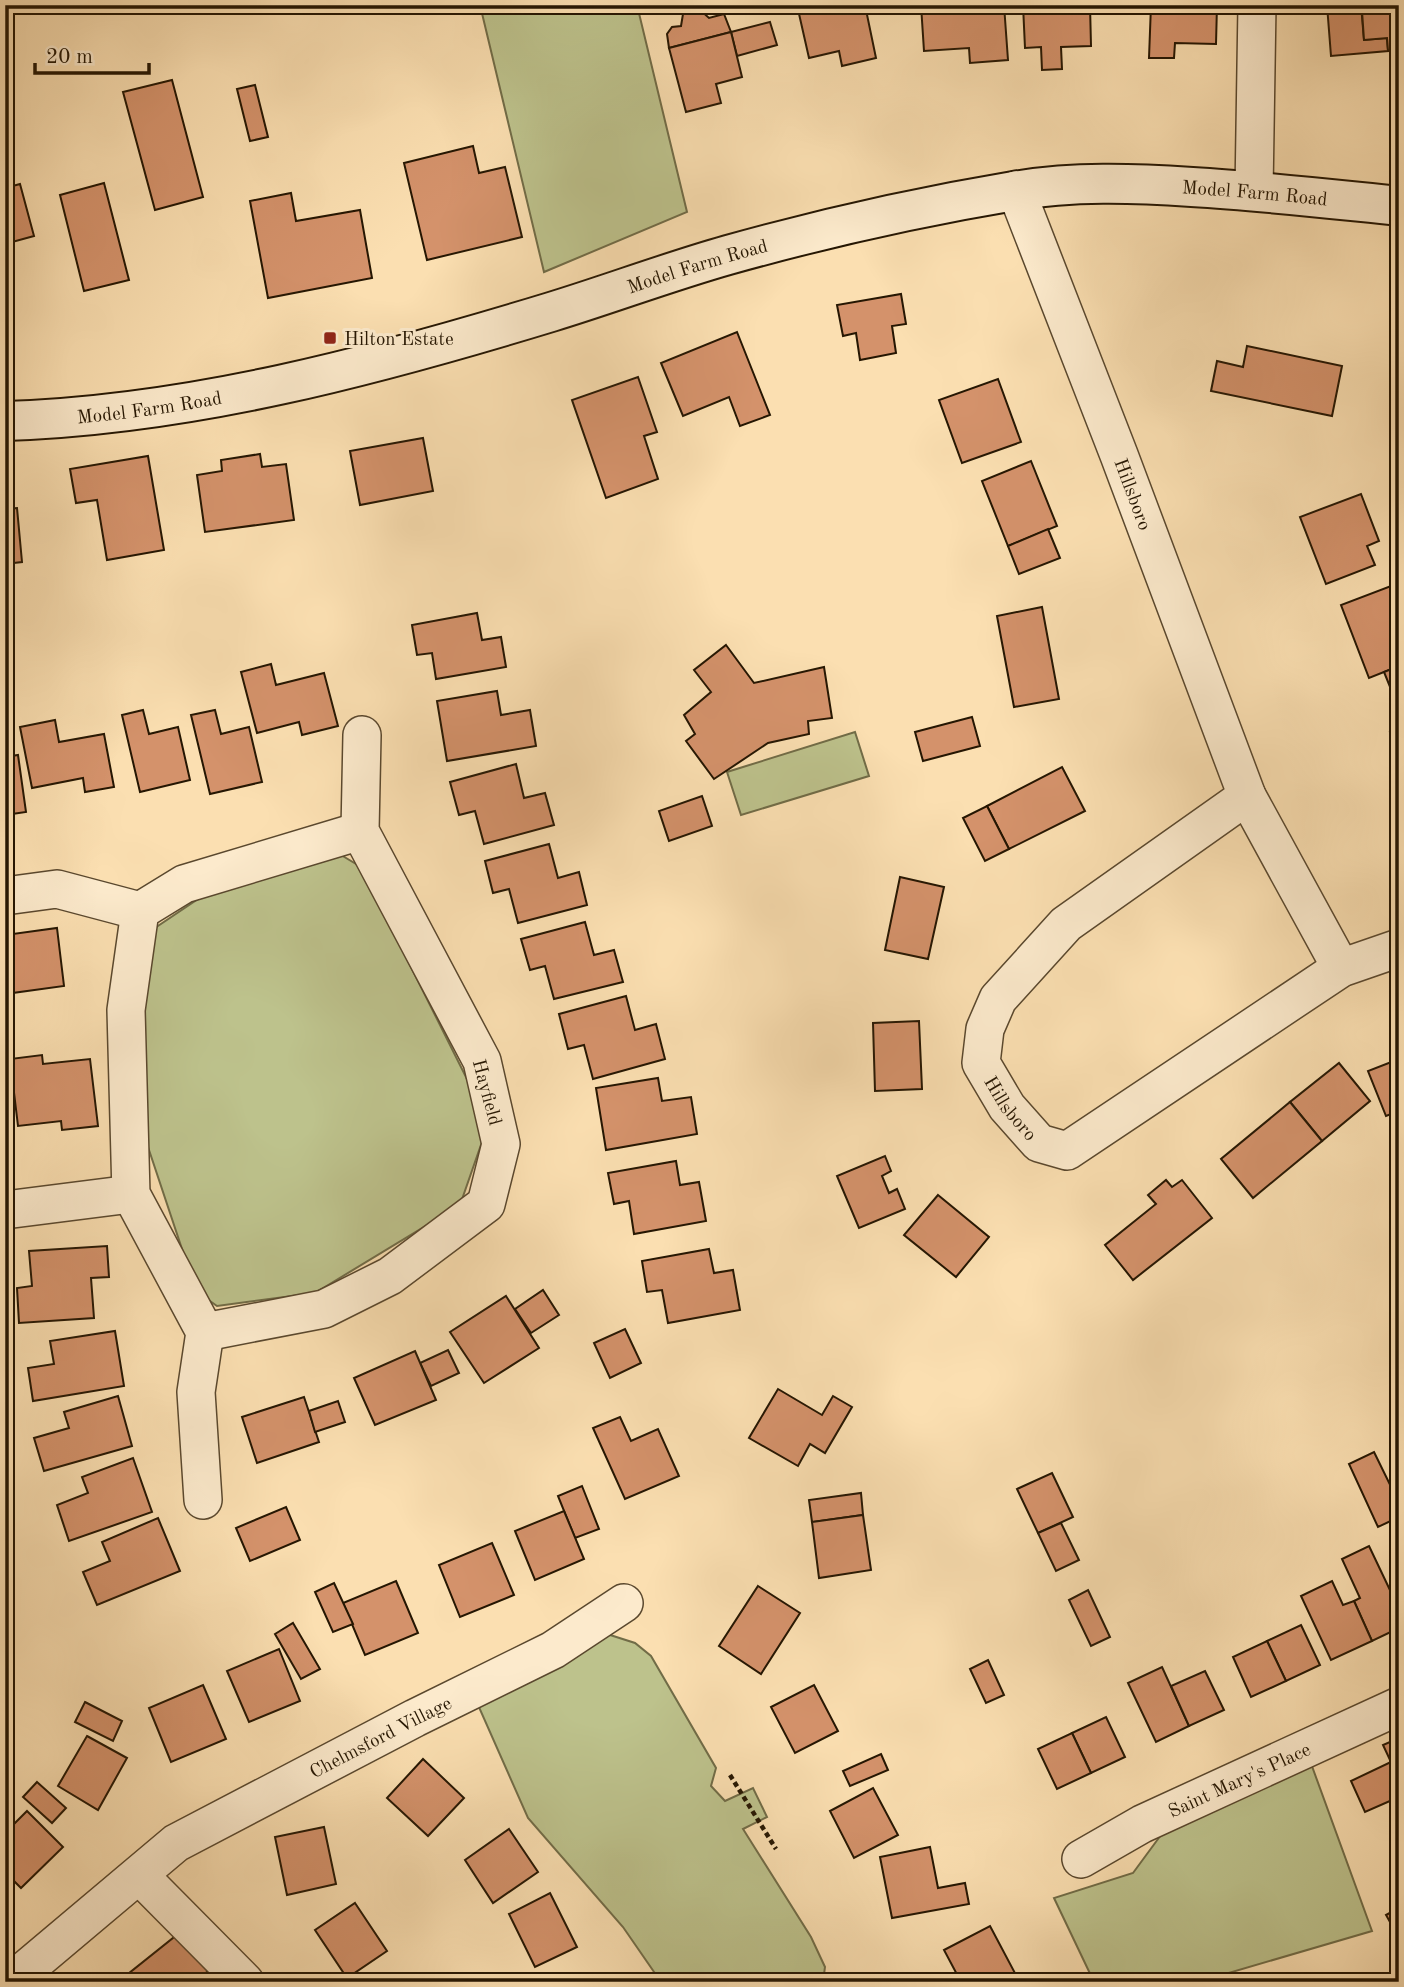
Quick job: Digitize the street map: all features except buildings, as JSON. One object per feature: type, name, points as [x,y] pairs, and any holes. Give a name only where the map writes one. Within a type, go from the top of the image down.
[{"type":"main road","name":"Model Farm Road","points":[[5,421],[49,420],[140,409],[231,395],[342,370],[467,337],[725,256],[831,228],[1016,190],[1131,183],[1254,191],[1399,206]]},
{"type":"street","points":[[1254,191],[1257,5]]},
{"type":"street","name":"Hillsboro","points":[[1016,190],[1247,796],[1341,968]]},
{"type":"street","name":"Hayfield","points":[[205,1332],[324,1309],[390,1276],[486,1204],[501,1144],[482,1061],[360,831],[362,735]]},
{"type":"street","name":"Hillsboro","points":[[1247,796],[1066,924],[998,999],[985,1028],[981,1063],[1007,1107],[1039,1143],[1067,1151],[1341,968],[1399,948]]},
{"type":"street","points":[[5,897],[57,889],[140,911],[184,884],[360,831]]},
{"type":"street","points":[[140,911],[126,1010],[131,1194],[205,1332],[196,1392],[203,1500]]},
{"type":"street","points":[[5,1210],[131,1194]]},
{"type":"street","name":"Chelmsford Village","points":[[11,1982],[176,1843],[415,1718],[554,1650],[624,1603]]},
{"type":"street","name":"Saint Mary's Place","points":[[1081,1859],[1142,1824],[1399,1706]]},
{"type":"street","points":[[139,1876],[244,1982]]},
{"type":"path","points":[[730,1775],[776,1849]]},
{"type":"green space","points":[[480,5],[637,5],[687,212],[544,272]]},
{"type":"green space","points":[[855,732],[869,776],[741,815],[727,772]]},
{"type":"green space","points":[[336,852],[361,867],[477,1099],[483,1139],[460,1205],[315,1293],[217,1306],[196,1291],[128,1087],[146,934],[213,889]]},
{"type":"green space","points":[[607,1634],[635,1643],[651,1656],[716,1768],[711,1786],[725,1801],[753,1788],[767,1817],[743,1829],[811,1937],[825,1967],[823,1982],[661,1982],[623,1927],[528,1818],[478,1705]]},
{"type":"green space","points":[[1309,1758],[1372,1931],[1198,1982],[1094,1982],[1054,1898],[1133,1873],[1172,1820]]},
{"type":"place","name":"Hilton Estate","points":[[330,338]]}]
